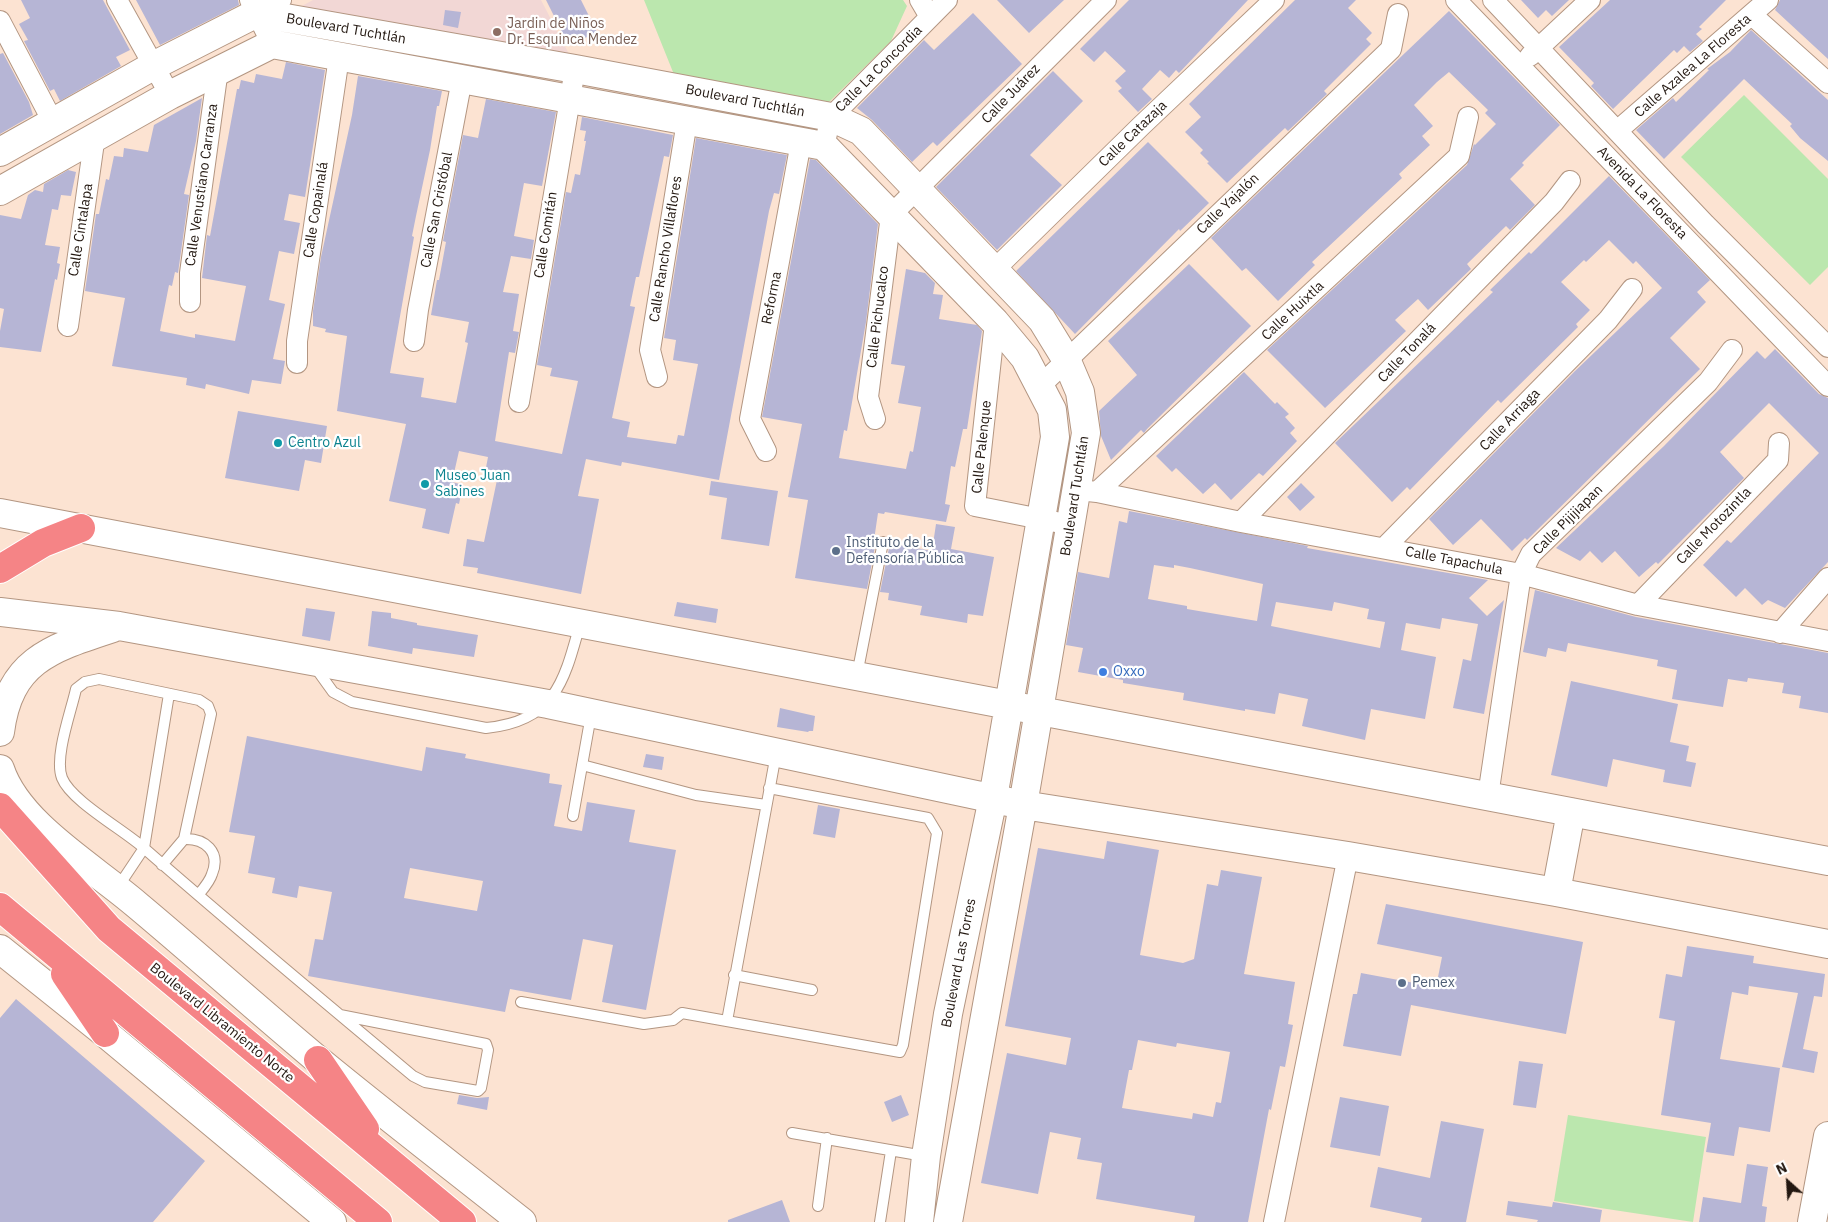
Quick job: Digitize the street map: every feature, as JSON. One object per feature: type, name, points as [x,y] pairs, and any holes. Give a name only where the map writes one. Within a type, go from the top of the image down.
[{"type":"highway","points":[[0,569],[44,543],[81,528]]},
{"type":"highway","name":"Boulevard Libramiento Norte","points":[[0,807],[108,930],[462,1222]]},
{"type":"highway","points":[[0,907],[45,946],[333,1211],[378,1222]]},
{"type":"highway","points":[[45,946],[106,1033]]},
{"type":"highway","points":[[318,1060],[381,1154]]},
{"type":"street","points":[[117,0],[170,95]]},
{"type":"street","points":[[0,152],[254,7],[281,0]]},
{"type":"street","name":"Calle La Concordia","points":[[812,144],[831,118],[925,9],[947,0]]},
{"type":"street","name":"Calle Juárez","points":[[891,215],[1106,0]]},
{"type":"street","name":"Calle Catazaja","points":[[994,270],[1141,126],[1274,0]]},
{"type":"street","name":"Avenida La Floresta","points":[[1456,0],[1828,386]]},
{"type":"street","name":"Avenida La Floresta","points":[[1493,0],[1705,224],[1828,347]]},
{"type":"street","points":[[1518,64],[1540,48],[1590,0]]},
{"type":"street","name":"Calle Azalea La Floresta","points":[[1617,131],[1768,0]]},
{"type":"street","points":[[0,191],[96,135],[218,69],[272,44],[254,7]]},
{"type":"street","name":"Boulevard Tuchtlán","points":[[254,7],[831,118],[861,131],[1042,320],[1066,359],[1080,392],[1086,433],[1088,491],[1071,525],[1038,711]]},
{"type":"street","name":"Calle Yajalón","points":[[1041,385],[1391,49],[1398,14]]},
{"type":"street","points":[[1752,15],[1828,83]]},
{"type":"street","points":[[0,21],[53,122]]},
{"type":"street","name":"Boulevard Tuchtlán","points":[[272,44],[812,144],[891,215],[995,322],[1025,358],[1041,385],[1052,410],[1055,437],[1008,705]]},
{"type":"street","name":"Calle Copainalá","points":[[297,363],[297,341],[339,57]]},
{"type":"street","name":"Calle Venustiano Carranza","points":[[190,302],[190,273],[218,69]]},
{"type":"street","name":"Calle Comitán","points":[[519,402],[568,99],[575,69]]},
{"type":"street","name":"Calle San Cristóbal","points":[[414,341],[418,310],[462,79]]},
{"type":"street","name":"Calle Huixtla","points":[[1088,491],[1458,156],[1468,117]]},
{"type":"street","name":"Calle Rancho Villaflores","points":[[657,377],[650,350],[687,121]]},
{"type":"street","name":"Calle Cintalapa","points":[[68,326],[96,135]]},
{"type":"street","name":"Reforma","points":[[766,451],[750,419],[812,144]]},
{"type":"street","name":"Calle Tonalá","points":[[1242,522],[1554,202],[1570,181]]},
{"type":"street","name":"Calle Pichucalco","points":[[875,418],[868,397],[891,215]]},
{"type":"street","name":"Calle Arriaga","points":[[1384,548],[1608,320],[1632,288]]},
{"type":"street","name":"Calle Palenque","points":[[995,322],[975,506],[1071,525]]},
{"type":"street","name":"Calle Pijijiapan","points":[[1488,796],[1522,574],[1531,554],[1708,382],[1732,350]]},
{"type":"street","name":"Calle Motozintla","points":[[1638,605],[1778,460],[1779,443]]},
{"type":"street","name":"Calle Tapachula","points":[[1088,491],[1242,522],[1522,574],[1638,605],[1828,641]]},
{"type":"street","points":[[0,513],[1828,861]]},
{"type":"street","points":[[1780,633],[1828,578]]},
{"type":"street","points":[[0,612],[119,626],[548,704],[591,715],[1023,805],[1348,856],[1556,892],[1828,944]]},
{"type":"street","points":[[0,732],[2,715],[13,688],[30,665],[58,646],[119,626]]},
{"type":"street","name":"Boulevard Las Torres","points":[[923,1221],[926,1156],[948,1014],[993,798],[1008,705]]},
{"type":"street","points":[[948,1222],[1023,805],[1038,711]]},
{"type":"street","points":[[0,769],[5,784],[17,803],[33,820],[117,888],[318,1060],[522,1222]]},
{"type":"street","points":[[1556,892],[1571,812]]},
{"type":"street","points":[[1274,1222],[1348,856]]},
{"type":"street","points":[[0,948],[333,1211]]},
{"type":"street","points":[[1812,1222],[1828,1136]]},
{"type":"lane","points":[[856,676],[883,542]]},
{"type":"lane","points":[[548,704],[563,681],[581,624]]},
{"type":"lane","points":[[162,865],[184,839],[211,714],[208,706],[200,700],[99,679],[86,682],[76,689],[58,764],[68,789],[144,848],[162,865],[199,894],[340,1015],[413,1076],[425,1082],[478,1091],[481,1088],[488,1050],[486,1044],[340,1015]]},
{"type":"lane","points":[[117,888],[144,848],[168,694]]},
{"type":"lane","points":[[573,816],[591,715]]},
{"type":"lane","points":[[727,1021],[776,753]]},
{"type":"lane","points":[[582,765],[696,795],[766,805]]},
{"type":"lane","points":[[521,1002],[644,1024],[673,1020],[682,1013],[900,1052],[903,1046],[937,833],[928,818],[769,788]]},
{"type":"lane","points":[[184,839],[197,838],[206,842],[212,852],[215,865],[212,875],[199,894]]},
{"type":"lane","points":[[734,975],[812,990]]},
{"type":"lane","points":[[792,1133],[926,1156]]},
{"type":"lane","points":[[818,1206],[827,1138]]},
{"type":"lane","points":[[880,1222],[891,1151]]},
{"type":"shaded area","name":"Jardin de Niños Dr. Esquinca Mendez","points":[[313,0],[541,0],[571,58],[300,7]]},
{"type":"green space","points":[[644,0],[903,0],[907,6],[891,41],[828,103],[675,77]]},
{"type":"green space","points":[[1744,95],[1828,179],[1828,267],[1810,285],[1681,157]]},
{"type":"green space","points":[[1568,1115],[1706,1137],[1693,1222],[1554,1201]]},
{"type":"building","points":[[21,0],[103,0],[130,50],[116,57],[121,66],[60,101],[54,89],[50,91],[24,41],[28,40],[19,24],[30,18]]},
{"type":"building","points":[[136,0],[238,0],[239,5],[160,45]]},
{"type":"building","points":[[546,0],[581,0],[597,32],[569,46]]},
{"type":"building","points":[[997,0],[1064,0],[1029,33]]},
{"type":"building","points":[[1129,0],[1248,0],[1179,73],[1176,70],[1169,78],[1160,70],[1142,89],[1152,99],[1138,112],[1118,91],[1122,88],[1115,81],[1126,71],[1105,51],[1094,62],[1080,49]]},
{"type":"building","points":[[1295,0],[1356,0],[1348,8],[1372,33],[1366,39],[1371,44],[1324,91],[1327,94],[1288,131],[1285,128],[1227,183],[1207,163],[1209,162],[1200,153],[1203,150],[1185,132],[1201,117],[1189,104]]},
{"type":"building","points":[[1521,0],[1569,0],[1552,16],[1546,10],[1538,18]]},
{"type":"building","points":[[1610,0],[1726,0],[1699,27],[1702,29],[1696,34],[1703,41],[1690,52],[1684,46],[1677,53],[1674,50],[1613,109],[1591,86],[1594,83],[1559,47]]},
{"type":"building","points":[[1780,0],[1828,0],[1828,59],[1775,10]]},
{"type":"building","points":[[445,10],[461,12],[458,28],[443,25]]},
{"type":"building","points":[[1449,11],[1560,125],[1522,163],[1524,165],[1510,179],[1535,205],[1510,230],[1506,226],[1467,264],[1471,269],[1428,310],[1418,299],[1395,320],[1406,331],[1325,408],[1267,350],[1467,165],[1474,144],[1496,124],[1485,113],[1488,110],[1449,72],[1437,82],[1414,105],[1433,126],[1422,136],[1430,145],[1399,174],[1402,178],[1312,262],[1315,265],[1278,301],[1246,268],[1242,271],[1211,238]]},
{"type":"building","points":[[973,13],[1022,64],[937,146],[933,142],[912,162],[872,120],[857,108],[924,40],[934,50]]},
{"type":"building","points":[[1751,30],[1828,100],[1828,161],[1800,138],[1790,126],[1792,124],[1744,79],[1664,159],[1636,130],[1673,98],[1676,102],[1709,70],[1707,69],[1730,52]]},
{"type":"building","points":[[3,53],[29,102],[33,115],[0,134],[0,54]]},
{"type":"building","points":[[286,62],[325,70],[305,197],[289,194],[284,220],[300,223],[294,254],[279,251],[269,300],[285,304],[273,359],[285,361],[281,384],[252,380],[249,394],[206,384],[205,389],[186,385],[187,378],[112,366],[125,298],[85,291],[96,214],[99,214],[106,179],[109,180],[114,156],[123,157],[124,148],[148,152],[154,125],[202,98],[196,141],[184,194],[189,195],[178,273],[175,272],[172,286],[169,285],[160,331],[195,338],[195,334],[235,341],[246,286],[202,278],[207,235],[210,236],[237,89],[239,89],[241,80],[254,83],[256,74],[282,79]]},
{"type":"building","points":[[1053,71],[1083,101],[1030,155],[1062,185],[997,250],[936,187]]},
{"type":"building","points":[[358,76],[442,91],[439,106],[437,106],[412,236],[414,237],[390,373],[424,378],[421,397],[456,403],[468,343],[465,342],[469,322],[431,315],[446,242],[443,241],[463,135],[478,138],[486,99],[556,112],[542,186],[524,183],[514,236],[534,240],[531,259],[511,256],[503,292],[519,294],[513,331],[519,332],[515,353],[509,352],[495,441],[562,454],[578,381],[550,376],[552,368],[537,365],[566,192],[571,193],[575,174],[580,175],[586,141],[584,141],[586,131],[580,130],[582,117],[673,135],[669,157],[664,156],[639,277],[636,277],[630,306],[635,307],[612,418],[630,422],[627,437],[676,444],[678,435],[684,436],[698,364],[673,360],[676,340],[664,338],[696,138],[787,155],[779,194],[774,193],[769,211],[719,480],[622,462],[621,466],[586,459],[578,496],[599,499],[581,594],[477,573],[478,568],[463,566],[467,539],[484,542],[497,480],[484,478],[488,457],[459,451],[452,482],[463,485],[459,504],[456,503],[449,534],[422,528],[426,509],[389,501],[406,424],[337,411],[347,336],[325,332],[326,329],[313,326],[313,311],[321,257],[352,115]]},
{"type":"building","points":[[1148,142],[1209,203],[1180,231],[1179,229],[1075,334],[1016,271]]},
{"type":"building","points":[[810,159],[816,160],[878,224],[866,322],[847,431],[844,430],[839,458],[906,469],[910,451],[913,452],[921,407],[898,403],[905,366],[891,364],[906,269],[925,273],[935,283],[933,294],[943,295],[939,319],[977,325],[982,331],[967,429],[963,429],[955,467],[951,466],[945,504],[950,505],[946,522],[885,512],[884,514],[878,513],[874,540],[876,541],[867,589],[795,578],[808,500],[788,497],[802,424],[762,417]]},
{"type":"building","points":[[68,170],[76,172],[71,196],[61,195],[58,210],[52,209],[45,245],[60,247],[57,263],[60,264],[57,280],[55,279],[41,352],[0,347],[0,331],[4,309],[0,308],[0,215],[21,219],[28,195],[35,190],[43,192],[44,184]]},
{"type":"building","points":[[1609,176],[1710,280],[1697,292],[1706,302],[1670,338],[1700,369],[1527,540],[1525,538],[1512,551],[1481,519],[1453,545],[1429,519],[1575,371],[1662,288],[1636,261],[1633,264],[1609,240],[1561,282],[1590,310],[1576,324],[1578,327],[1501,403],[1498,400],[1410,490],[1407,487],[1392,502],[1335,443],[1493,292],[1490,290],[1529,252],[1531,254]]},
{"type":"building","points":[[1189,264],[1251,326],[1144,433],[1141,430],[1111,460],[1101,436],[1099,411],[1137,375],[1108,341]]},
{"type":"building","points":[[1775,349],[1819,394],[1828,398],[1828,562],[1785,608],[1768,600],[1762,605],[1745,588],[1736,597],[1703,565],[1727,540],[1731,543],[1819,453],[1769,403],[1720,452],[1744,478],[1658,564],[1656,562],[1639,577],[1615,551],[1602,563],[1590,551],[1580,561],[1556,548],[1664,446],[1757,351],[1765,359]]},
{"type":"building","points":[[1244,372],[1275,404],[1277,402],[1289,414],[1285,417],[1295,428],[1290,433],[1297,441],[1263,476],[1259,473],[1231,500],[1215,483],[1203,494],[1176,468],[1172,472],[1156,456]]},
{"type":"building","name":"Centro Azul","points":[[238,411],[327,426],[321,463],[305,460],[299,491],[225,478]]},
{"type":"building","points":[[711,481],[778,491],[769,546],[721,539],[727,498],[709,495]]},
{"type":"building","points":[[1301,483],[1315,497],[1300,511],[1287,497]]},
{"type":"building","points":[[1129,511],[1308,546],[1307,548],[1488,580],[1469,598],[1487,616],[1504,600],[1484,714],[1453,708],[1463,659],[1471,661],[1478,624],[1442,618],[1440,629],[1406,623],[1401,650],[1436,657],[1425,719],[1371,709],[1365,740],[1302,726],[1308,699],[1279,693],[1275,714],[1245,709],[1245,711],[1183,700],[1184,693],[1123,683],[1123,680],[1078,672],[1083,648],[1066,645],[1078,572],[1109,578],[1119,521],[1127,523]],"holes":[[[1154,565],[1174,568],[1174,565],[1263,584],[1257,621],[1187,609],[1187,606],[1148,599]],[[1276,602],[1332,611],[1334,602],[1369,609],[1367,619],[1385,622],[1380,648],[1271,626]]]},
{"type":"building","points":[[936,524],[955,527],[951,549],[994,557],[983,616],[968,614],[967,623],[920,615],[922,606],[888,600],[889,593],[880,592],[890,543],[932,551]]},
{"type":"building","points":[[1535,590],[1636,617],[1828,653],[1828,713],[1799,708],[1801,696],[1782,693],[1784,683],[1748,678],[1747,682],[1728,679],[1723,707],[1672,699],[1677,670],[1657,666],[1658,660],[1568,643],[1566,652],[1548,648],[1546,657],[1523,652]]},
{"type":"building","points":[[677,602],[718,609],[716,623],[674,616]]},
{"type":"building","points":[[306,608],[335,612],[330,641],[302,636]]},
{"type":"building","points":[[372,611],[391,613],[391,618],[417,623],[417,625],[478,635],[474,657],[413,648],[412,654],[368,646]]},
{"type":"building","points":[[1571,681],[1678,704],[1670,742],[1689,746],[1686,761],[1696,763],[1691,787],[1663,782],[1665,770],[1613,759],[1607,787],[1551,775]]},
{"type":"building","points":[[780,708],[815,716],[813,731],[808,732],[777,727]]},
{"type":"building","points":[[247,736],[422,771],[426,747],[466,754],[465,758],[550,774],[549,783],[562,785],[554,826],[582,831],[587,802],[635,810],[629,842],[676,850],[646,1010],[602,1002],[613,945],[583,939],[571,1000],[510,989],[505,1012],[308,976],[315,939],[323,940],[332,892],[299,886],[297,898],[272,893],[275,878],[248,873],[255,836],[229,832]],"holes":[[[410,868],[483,881],[477,911],[404,898]]]},
{"type":"building","points":[[646,754],[664,757],[662,770],[643,767]]},
{"type":"building","points":[[818,805],[840,809],[835,838],[813,834]]},
{"type":"building","points":[[1107,841],[1159,850],[1140,955],[1183,963],[1194,959],[1207,884],[1218,886],[1221,870],[1262,877],[1244,974],[1295,982],[1288,1024],[1293,1025],[1285,1067],[1280,1066],[1271,1110],[1269,1109],[1248,1222],[1194,1222],[1195,1216],[1096,1199],[1102,1163],[1077,1159],[1081,1138],[1050,1132],[1038,1194],[981,1183],[1007,1053],[1066,1065],[1071,1038],[1005,1026],[1038,848],[1104,859]],"holes":[[[1138,1040],[1176,1047],[1177,1043],[1230,1052],[1221,1103],[1216,1102],[1213,1117],[1193,1113],[1192,1119],[1122,1108],[1129,1070],[1132,1070]]]},
{"type":"building","points":[[1386,904],[1583,942],[1566,1034],[1411,1005],[1401,1056],[1343,1046],[1353,994],[1357,994],[1361,973],[1436,987],[1442,957],[1377,944]]},
{"type":"building","points":[[1687,946],[1754,956],[1753,963],[1825,974],[1822,997],[1814,996],[1803,1049],[1818,1052],[1814,1073],[1782,1067],[1798,993],[1749,986],[1748,995],[1732,992],[1720,1059],[1780,1068],[1770,1132],[1739,1127],[1734,1156],[1706,1152],[1711,1123],[1661,1115],[1675,1021],[1659,1018],[1666,974],[1682,977]]},
{"type":"building","points":[[16,999],[205,1161],[153,1222],[0,1222],[0,1018]]},
{"type":"building","points":[[1519,1061],[1543,1064],[1536,1108],[1513,1105]]},
{"type":"building","points":[[459,1095],[477,1098],[489,1097],[487,1110],[457,1104]]},
{"type":"building","points":[[901,1095],[909,1115],[892,1122],[884,1102]]},
{"type":"building","points":[[1340,1097],[1389,1106],[1380,1156],[1330,1147]]},
{"type":"building","points":[[1441,1121],[1484,1129],[1466,1222],[1421,1222],[1422,1218],[1370,1207],[1378,1167],[1430,1178]]},
{"type":"building","points":[[1747,1164],[1768,1167],[1762,1206],[1767,1207],[1765,1222],[1699,1222],[1703,1197],[1741,1203]]},
{"type":"building","points":[[782,1200],[790,1222],[728,1222],[728,1220]]},
{"type":"building","points":[[1508,1201],[1552,1207],[1553,1202],[1602,1210],[1600,1222],[1537,1222],[1538,1220],[1506,1215]]},
{"type":"place","name":"Jardin de Niños Dr. Esquinca Mendez","points":[[497,32]]},
{"type":"place","name":"Centro Azul","points":[[278,443]]},
{"type":"place","name":"Museo Juan Sabines","points":[[425,484]]},
{"type":"place","name":"Instituto de la Defensoría Pública","points":[[836,551]]},
{"type":"place","name":"Oxxo","points":[[1103,672]]},
{"type":"place","name":"Pemex","points":[[1402,983]]}]
